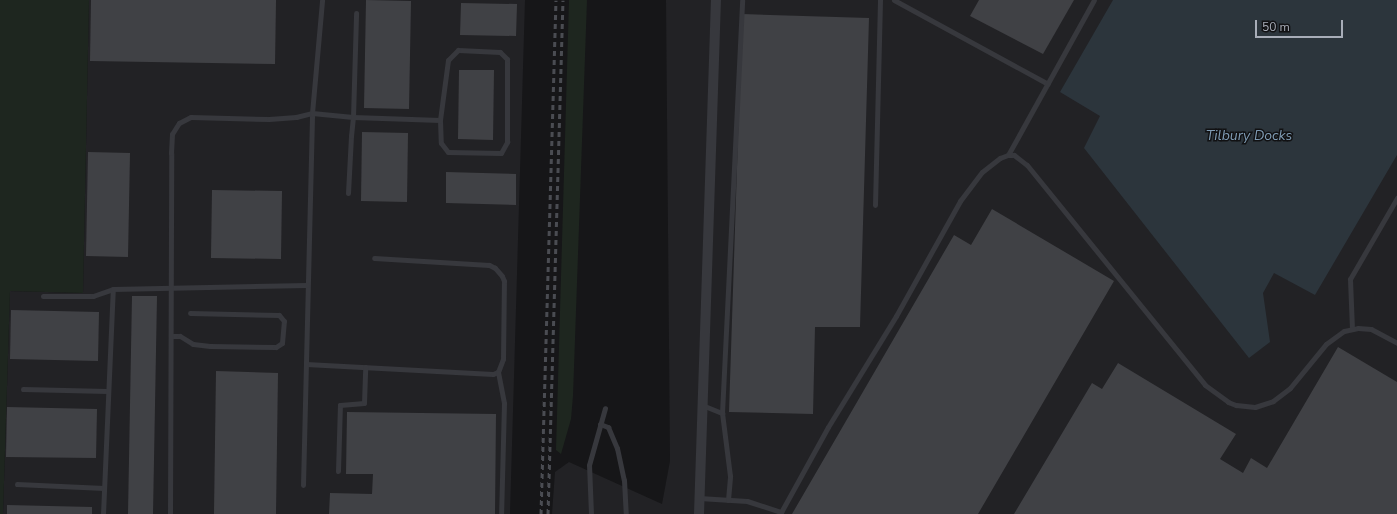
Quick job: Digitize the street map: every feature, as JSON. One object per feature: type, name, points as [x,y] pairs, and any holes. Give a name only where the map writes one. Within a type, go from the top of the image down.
[{"type":"street","points":[[699,514],[716,0]]},
{"type":"lane","points":[[303,485],[312,113],[322,0]]},
{"type":"lane","points":[[728,500],[730,476],[722,413],[742,0]]},
{"type":"lane","points":[[876,205],[880,0]]},
{"type":"lane","points":[[894,0],[1048,84]]},
{"type":"lane","points":[[1008,156],[1094,0]]},
{"type":"lane","points":[[348,193],[350,136],[354,117],[356,13]]},
{"type":"lane","points":[[458,50],[500,52],[507,59],[507,142],[501,153],[448,152],[441,143],[440,120],[448,60],[458,50]]},
{"type":"lane","points":[[170,514],[171,153],[172,134],[179,123],[191,117],[269,119],[296,117],[312,113],[354,117],[440,120]]},
{"type":"lane","points":[[699,498],[747,501],[780,513],[828,426],[896,316],[960,201],[982,172],[1000,158],[1008,156],[1014,155],[1027,165],[1205,385],[1228,402],[1236,405],[1255,407],[1274,401],[1290,388],[1326,344],[1335,336],[1352,329],[1370,329],[1397,343]]},
{"type":"lane","points":[[1352,329],[1350,279],[1397,198]]},
{"type":"lane","points":[[374,258],[489,265],[495,268],[502,276],[504,281],[502,358],[498,372],[504,403],[501,514]]},
{"type":"lane","points":[[43,296],[94,296],[113,289],[307,285]]},
{"type":"lane","points":[[103,514],[107,391],[113,289]]},
{"type":"lane","points":[[171,336],[180,336],[193,344],[210,346],[276,347],[282,343],[284,321],[279,315],[190,313]]},
{"type":"lane","points":[[306,364],[493,374],[498,372]]},
{"type":"lane","points":[[338,471],[340,405],[364,403],[365,367]]},
{"type":"lane","points":[[23,389],[107,391]]},
{"type":"lane","points":[[702,404],[722,413]]},
{"type":"lane","points":[[591,514],[589,465],[605,408]]},
{"type":"lane","points":[[600,424],[608,427],[617,448],[624,480],[626,514]]},
{"type":"lane","points":[[17,484],[104,488]]},
{"type":"shaded area","points":[[0,0],[89,0],[83,293],[10,291],[3,514],[0,514]]},
{"type":"shaded area","points":[[89,0],[525,0],[510,514],[3,514],[10,291],[83,293]]},
{"type":"shaded area","points":[[569,0],[587,0],[573,396],[571,419],[561,454],[556,450]]},
{"type":"shaded area","points":[[666,0],[1397,0],[1397,514],[552,514],[555,472],[569,462],[662,504],[670,461]]},
{"type":"water","name":"Tilbury Docks","points":[[1113,0],[1397,0],[1397,155],[1315,295],[1274,273],[1263,293],[1270,342],[1249,358],[1084,148],[1100,116],[1060,92]]},
{"type":"building","points":[[91,0],[276,0],[275,64],[90,61]]},
{"type":"building","points":[[366,0],[411,1],[409,109],[364,108]]},
{"type":"building","points":[[979,0],[1074,0],[1043,54],[970,16]]},
{"type":"building","points":[[461,3],[517,4],[516,36],[460,35]]},
{"type":"building","points":[[742,14],[869,18],[860,327],[815,327],[813,414],[729,412]]},
{"type":"building","points":[[459,70],[494,70],[493,140],[458,139]]},
{"type":"building","points":[[362,132],[408,133],[407,202],[361,201]]},
{"type":"building","points":[[88,152],[130,153],[128,257],[86,256]]},
{"type":"building","points":[[446,172],[516,174],[516,205],[446,203]]},
{"type":"building","points":[[212,190],[282,191],[281,259],[211,258]]},
{"type":"building","points":[[992,209],[1114,281],[978,514],[792,514],[954,235],[971,245]]},
{"type":"building","points":[[132,296],[157,296],[153,514],[128,514]]},
{"type":"building","points":[[11,310],[99,312],[98,361],[10,359]]},
{"type":"building","points":[[1338,347],[1397,382],[1397,514],[1014,514],[1092,383],[1102,389],[1118,363],[1236,434],[1220,459],[1243,473],[1251,458],[1267,468]]},
{"type":"building","points":[[216,371],[278,373],[276,514],[214,514]]},
{"type":"building","points":[[7,407],[97,409],[96,458],[6,457]]},
{"type":"building","points":[[347,412],[496,414],[495,514],[329,514],[330,493],[372,494],[373,474],[346,474]]},
{"type":"building","points":[[7,505],[92,507],[92,514],[7,514]]},
{"type":"railway","points":[[541,514],[556,0]]},
{"type":"railway","points":[[548,514],[563,0]]}]
